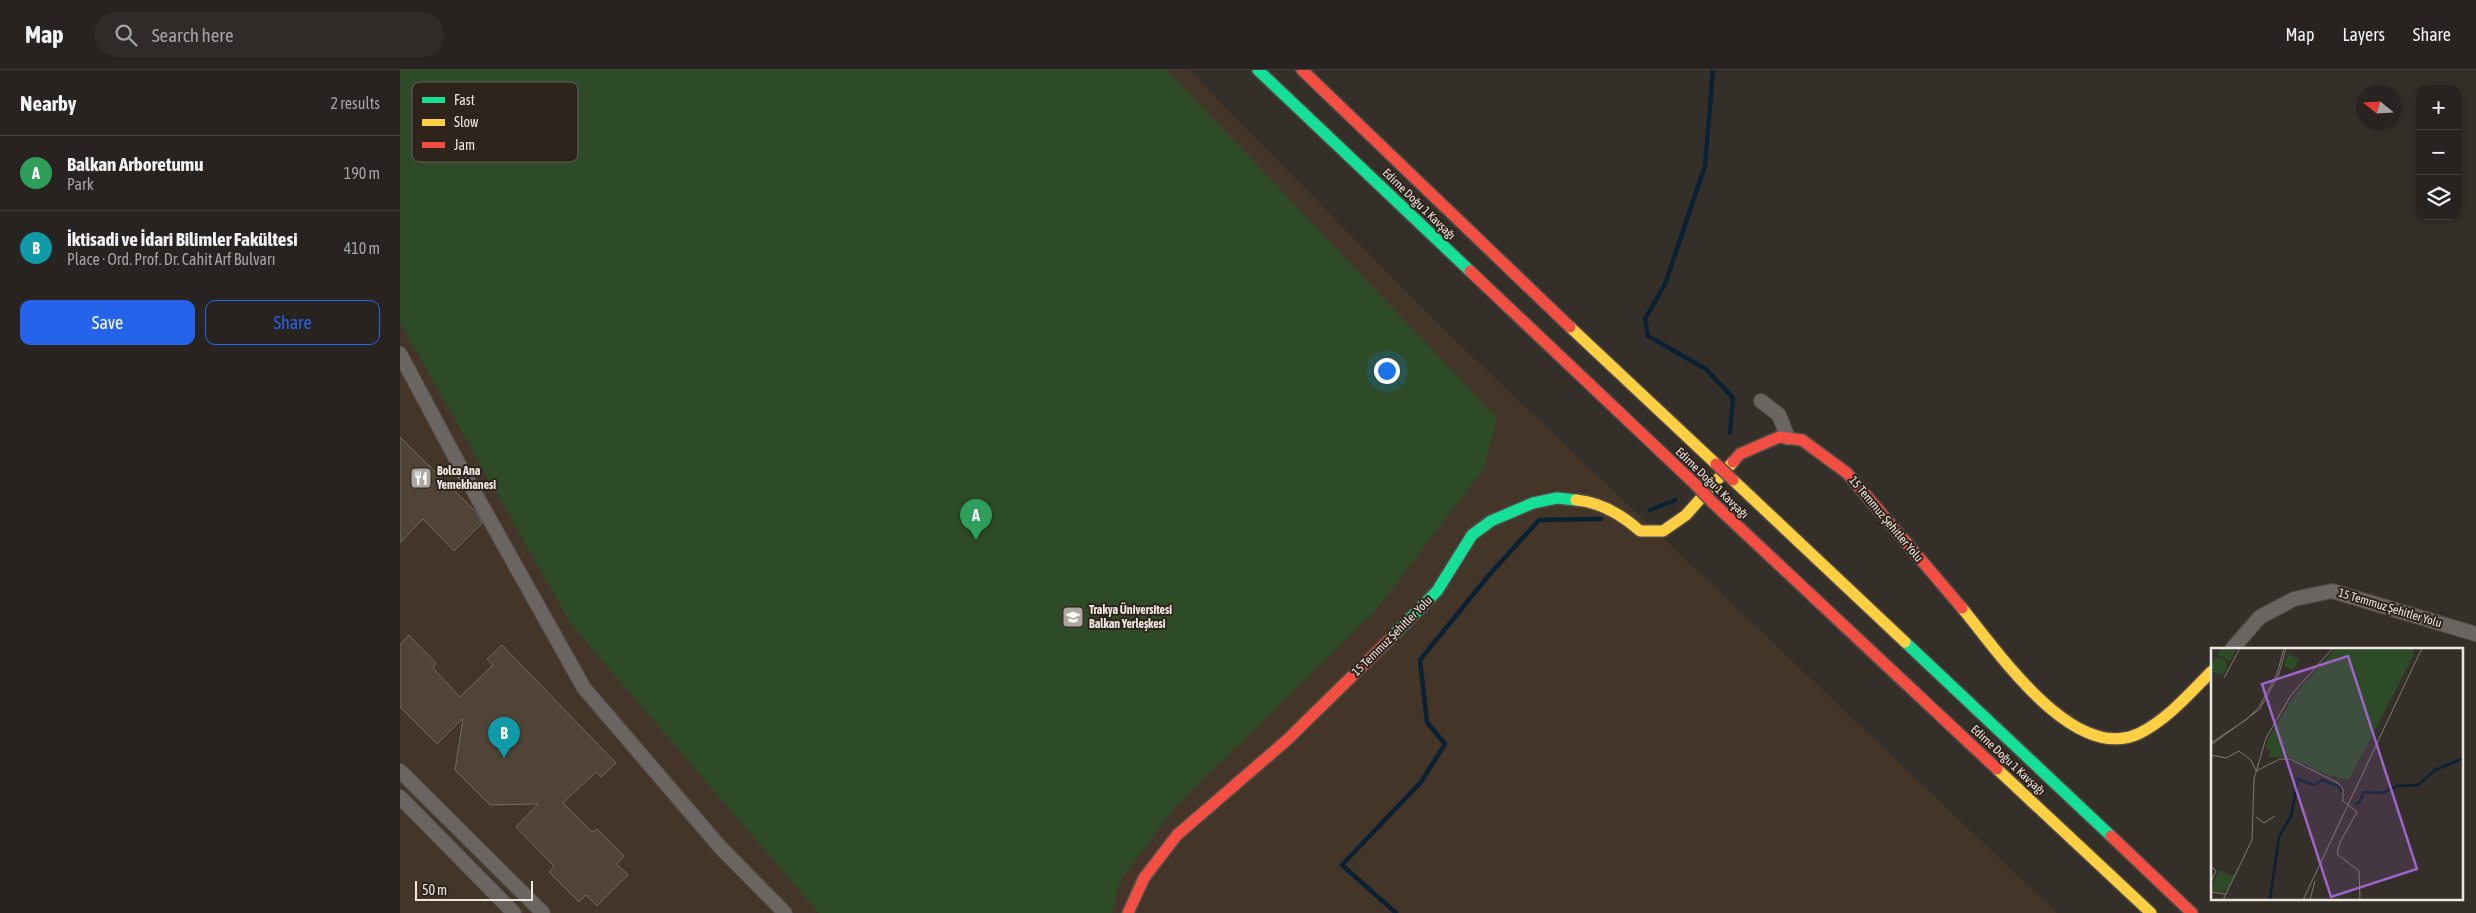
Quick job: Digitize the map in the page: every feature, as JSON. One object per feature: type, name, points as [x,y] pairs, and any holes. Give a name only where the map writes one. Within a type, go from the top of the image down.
[{"type":"main road","name":"Edirne Doğu 1 Kavşağı","points":[[1258,70],[1712,502],[2151,913]]},
{"type":"main road","name":"Edirne Doğu 1 Kavşağı","points":[[1302,70],[1512,273],[2192,913]]},
{"type":"main road","name":"15 Temmuz Şehitler Yolu","points":[[1128,913],[1144,878],[1176,835],[1287,740],[1408,622],[1437,591],[1472,535],[1500,518],[1533,503],[1558,498],[1591,501],[1626,519],[1640,531],[1664,531],[1686,515],[1740,454],[1779,437],[1802,440],[1847,473],[1969,617],[2019,680],[2065,719],[2090,734],[2116,740],[2139,734],[2162,720],[2211,672]]},
{"type":"street","points":[[400,354],[463,472],[584,688],[720,847],[785,913]]},
{"type":"street","points":[[1761,401],[1779,415],[1788,438]]},
{"type":"street","name":"15 Temmuz Şehitler Yolu","points":[[2233,648],[2260,617],[2294,599],[2332,591],[2476,634]]},
{"type":"street","points":[[400,770],[543,913]]},
{"type":"street","points":[[400,797],[514,913]]},
{"type":"shaded area","name":"Trakya Üniversitesi Balkan Yerleşkesi","points":[[400,70],[1189,70],[1435,321],[2057,913],[400,913]]},
{"type":"green space","name":"Trakya Üniversitesi Balkan Yerleşkesi","points":[[400,70],[1167,70],[1497,418],[1484,468],[1375,611],[1175,807],[1120,881],[1112,913],[819,913],[571,624],[400,322]]},
{"type":"building","name":"Bolca Ana Yemekhanesi","points":[[400,437],[476,512],[482,523],[454,551],[423,519],[400,543]]},
{"type":"building","points":[[409,635],[436,663],[433,668],[460,697],[493,665],[487,659],[502,645],[616,763],[601,777],[596,772],[563,803],[592,832],[597,829],[624,856],[617,864],[628,875],[597,906],[586,895],[579,902],[549,872],[554,866],[516,827],[538,804],[490,805],[455,770],[463,718],[437,744],[400,707],[400,644]]},
{"type":"waterway","points":[[1713,70],[1705,166],[1665,284],[1645,319],[1648,336],[1706,369],[1733,398],[1730,433]]},
{"type":"waterway","points":[[1650,510],[1675,500]]},
{"type":"waterway","points":[[1396,913],[1342,865],[1421,782],[1445,744],[1427,722],[1420,660],[1489,575],[1539,520],[1601,519]]},
{"type":"traffic: fast","points":[[1258,70],[1470,271]]},
{"type":"traffic: fast","points":[[1391,638],[1437,591],[1472,535],[1491,521],[1533,503],[1557,498],[1576,500]]},
{"type":"traffic: fast","points":[[1905,642],[2111,836]]},
{"type":"traffic: slow","points":[[1570,327],[1716,464]]},
{"type":"traffic: slow","points":[[1576,500],[1602,506],[1640,531],[1663,531],[1686,515],[1733,462]]},
{"type":"traffic: slow","points":[[1733,480],[1905,642]]},
{"type":"traffic: slow","points":[[1962,608],[2016,675],[2039,699],[2064,719],[2089,733],[2115,739],[2140,733],[2160,721],[2211,672]]},
{"type":"traffic: slow","points":[[1997,769],[2151,913]]},
{"type":"traffic: jam","points":[[1302,70],[1570,327]]},
{"type":"traffic: jam","points":[[1470,271],[1696,485]]},
{"type":"traffic: jam","points":[[1733,462],[1740,454],[1779,437],[1802,440],[1847,473],[1962,608]]},
{"type":"traffic: jam","points":[[1716,464],[1733,480]]},
{"type":"traffic: jam","points":[[1696,485],[1712,502]]},
{"type":"traffic: jam","points":[[1712,502],[1997,769]]},
{"type":"traffic: jam","points":[[1128,913],[1144,878],[1177,835],[1287,740],[1391,638]]},
{"type":"traffic: jam","points":[[2111,836],[2192,913]]},
{"type":"place","name":"Bolca Ana Yemekhanesi","points":[[421,478]]},
{"type":"place","name":"Balkan Arboretumu","points":[[976,540]]},
{"type":"place","name":"Trakya Üniversitesi Balkan Yerleşkesi","points":[[1073,617]]},
{"type":"place","name":"İktisadi ve İdari Bilimler Fakültesi","points":[[504,758]]}]
